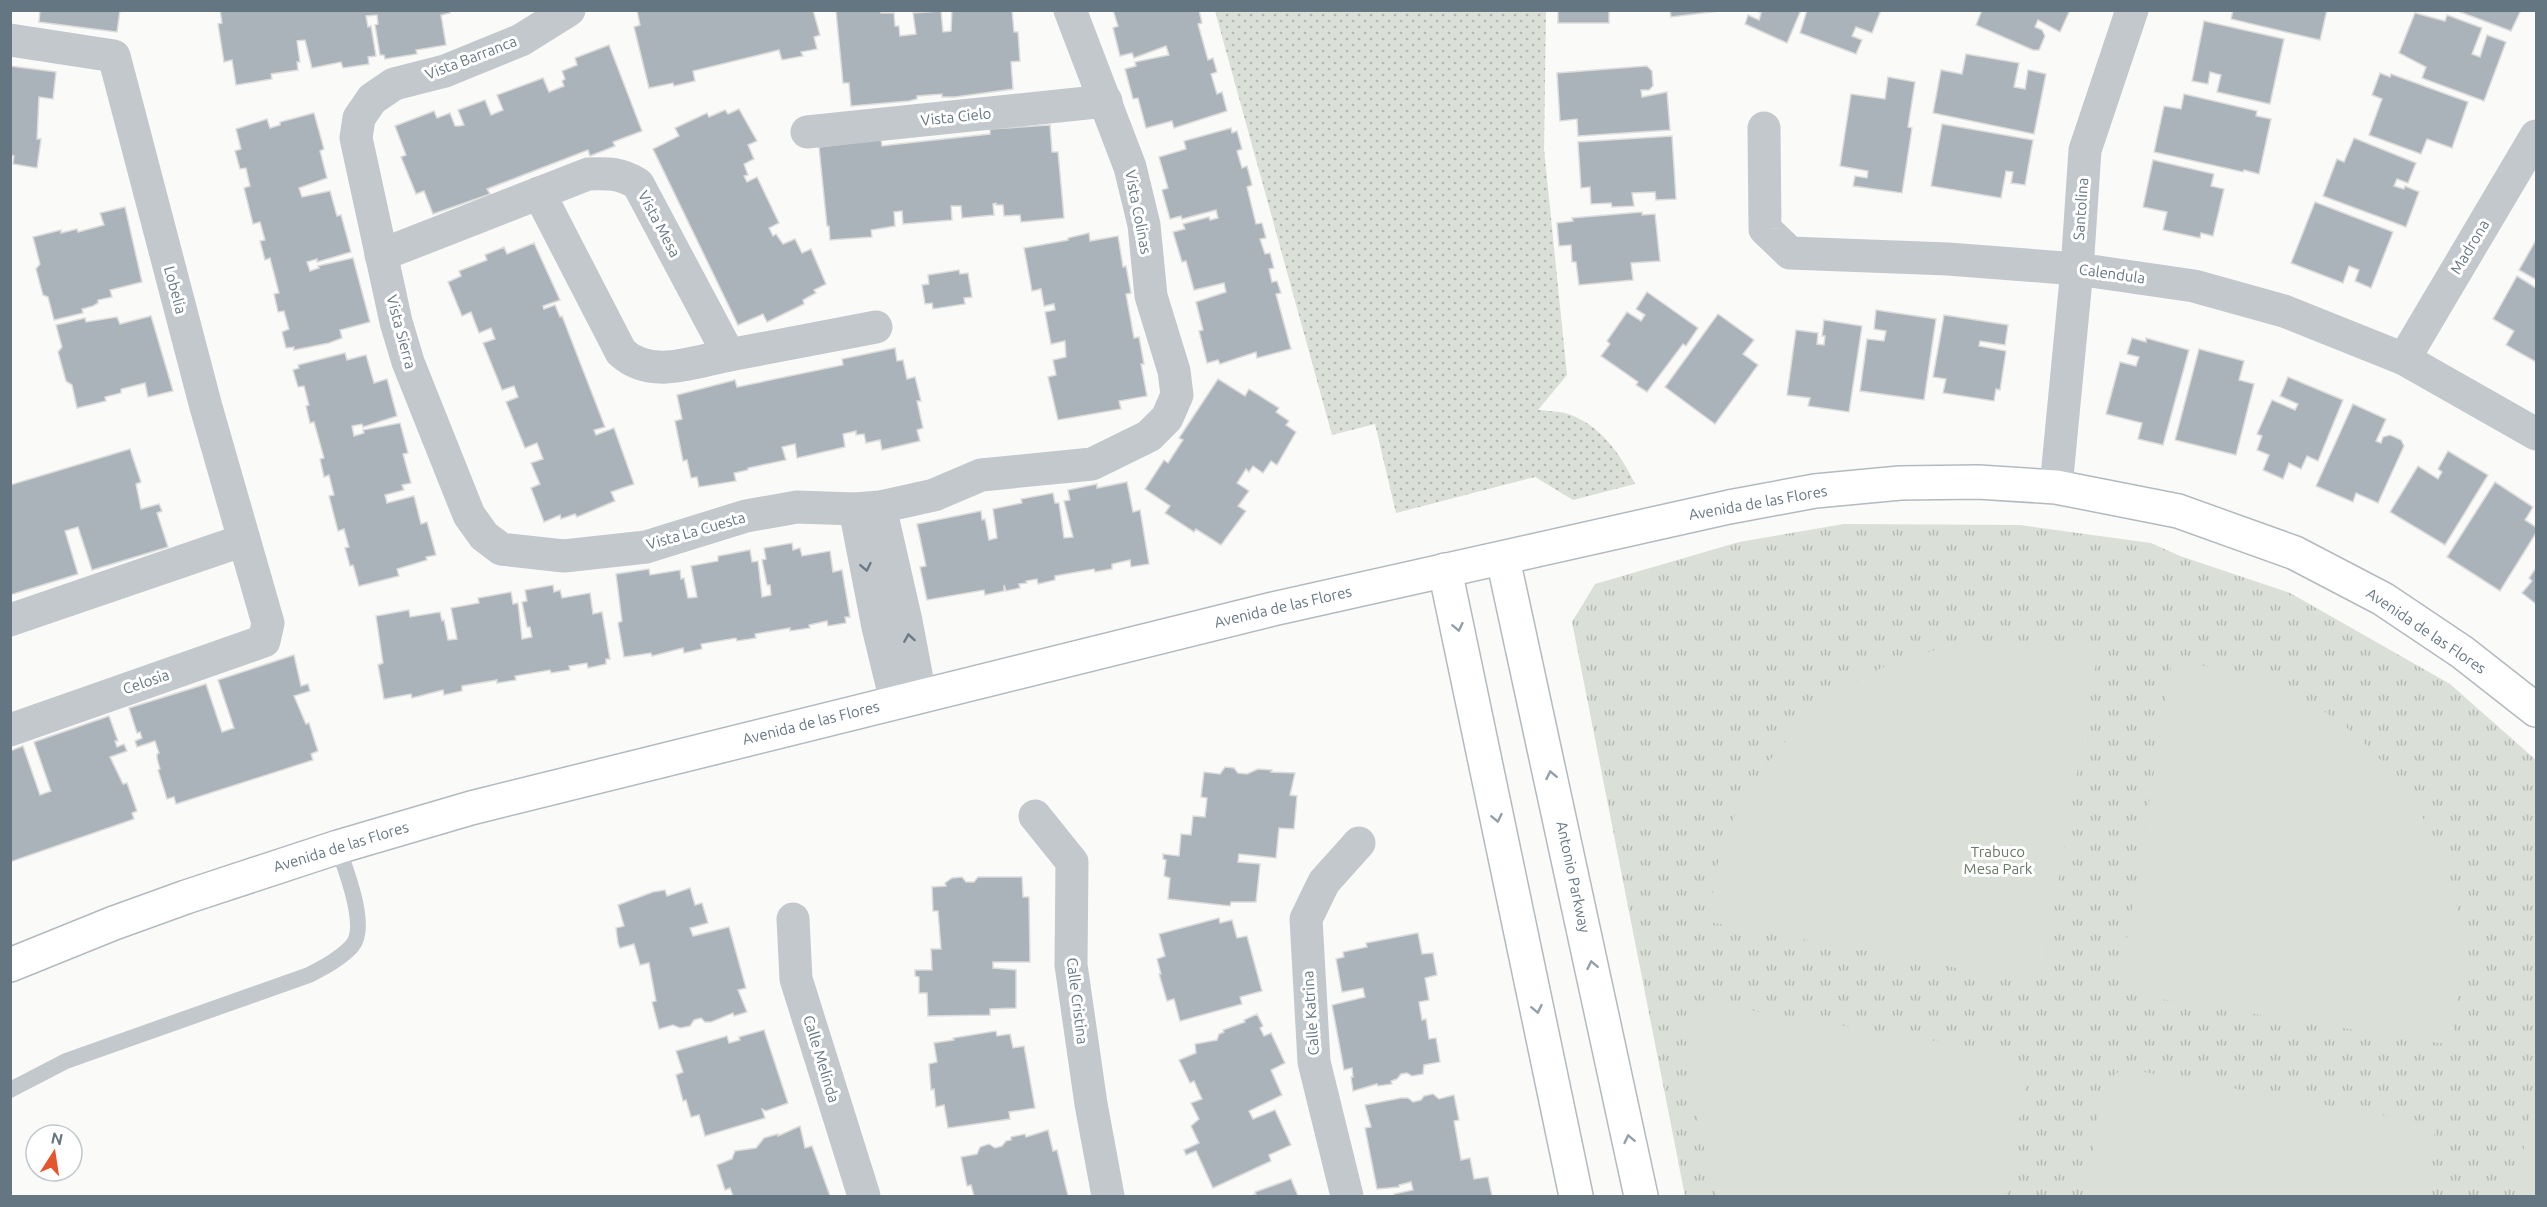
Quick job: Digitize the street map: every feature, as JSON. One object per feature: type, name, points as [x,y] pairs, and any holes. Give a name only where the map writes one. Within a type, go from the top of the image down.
[{"type":"main road","name":"Avenida de las Flores","points":[[10,965],[114,922],[338,847],[471,808],[1262,612],[1718,509],[1815,491],[1900,483],[1978,482],[2056,487],[2178,511],[2295,553],[2383,599],[2462,652],[2536,710]]},
{"type":"main road","name":"Antonio Parkway","points":[[1503,558],[1641,1197]]},
{"type":"main road","points":[[1446,570],[1576,1197]]},
{"type":"street","name":"Vista Barranca","points":[[372,99],[394,84],[445,71],[521,40],[568,10]]},
{"type":"street","name":"Vista Colinas","points":[[1070,10],[1130,167],[1144,225],[1152,296],[1174,371],[1177,395],[1167,418]]},
{"type":"street","name":"Santolina","points":[[2056,487],[2077,269],[2085,150],[2132,10]]},
{"type":"street","name":"Lobelia","points":[[10,40],[114,56],[268,623]]},
{"type":"street","name":"Vista Sierra","points":[[372,99],[359,118],[356,138],[381,255],[408,362],[469,515],[484,536],[501,549]]},
{"type":"street","name":"Vista Cielo","points":[[807,132],[1106,101]]},
{"type":"street","name":"Calendula","points":[[1764,128],[1765,229],[1790,253],[1948,259],[2077,269],[2194,286],[2284,311],[2404,359],[2536,434]]},
{"type":"street","name":"Madrona","points":[[2404,359],[2536,136]]},
{"type":"street","name":"Vista Mesa","points":[[381,255],[588,174],[608,173],[625,176],[638,184],[729,355]]},
{"type":"street","points":[[539,193],[621,352],[632,362],[663,368],[876,327]]},
{"type":"street","name":"Vista La Cuesta","points":[[501,549],[564,556],[646,547],[746,516],[796,507],[868,508],[934,495],[981,475],[1092,464],[1149,436],[1167,418]]},
{"type":"street","points":[[868,508],[906,621],[908,698]]},
{"type":"street","points":[[10,620],[244,540]]},
{"type":"street","name":"Celosia","points":[[10,730],[264,641],[268,623]]},
{"type":"street","name":"Calle Cristina","points":[[1035,816],[1072,862],[1071,965],[1091,1104],[1108,1197]]},
{"type":"street","name":"Calle Katrina","points":[[1347,1197],[1314,1062],[1306,919],[1324,882],[1359,843]]},
{"type":"street","name":"Calle Melinda","points":[[794,919],[796,979],[864,1197]]},
{"type":"lane","points":[[10,1090],[66,1061],[309,975],[340,956],[353,945],[358,933],[354,895],[338,847]]},
{"type":"green space","points":[[1215,11],[1546,11],[1544,149],[1567,375],[1538,410],[1565,413],[1588,424],[1616,451],[1635,484],[1573,500],[1535,477],[1396,513],[1375,424],[1332,435]]},
{"type":"green space","name":"Trabuco Mesa Park","points":[[1844,524],[2020,525],[2151,543],[2180,556],[2290,593],[2450,684],[2536,760],[2536,1196],[1685,1196],[1572,622],[1595,584],[1739,542]]},
{"type":"green space","points":[[1981,641],[2030,641],[2098,652],[2045,960],[2017,979],[1709,922],[1718,862],[1729,828],[1758,776],[1796,730],[1841,692],[1878,670],[1921,654]]},
{"type":"green space","points":[[2172,661],[2244,673],[2306,700],[2340,723],[2370,749],[2397,780],[2420,813],[2438,849],[2452,887],[2460,927],[2461,971],[2451,1045],[2141,996],[2122,969]]},
{"type":"green space","points":[[1687,1000],[2008,1053],[2026,1080],[2006,1196],[1717,1196],[1704,1148],[1690,1075]]},
{"type":"green space","points":[[2122,1068],[2436,1125],[2424,1196],[2087,1196],[2102,1088]]},
{"type":"green space","points":[[2536,1099],[2536,1196],[2516,1196],[2531,1103]]},
{"type":"building","points":[[40,10],[120,10],[117,32],[39,22]]},
{"type":"building","points":[[220,10],[450,10],[450,13],[441,15],[446,45],[416,50],[417,54],[385,59],[384,55],[380,55],[375,25],[378,24],[377,15],[366,16],[368,27],[371,26],[376,56],[368,57],[369,64],[343,68],[341,62],[312,68],[305,40],[297,41],[300,62],[297,62],[298,70],[271,74],[272,79],[236,85],[232,60],[224,62],[218,24],[222,23]]},
{"type":"building","points":[[637,10],[813,10],[820,35],[814,37],[817,49],[801,52],[803,56],[782,60],[779,50],[693,71],[695,81],[649,88],[634,27],[640,25]]},
{"type":"building","points":[[881,10],[881,13],[894,13],[895,26],[899,26],[900,36],[916,34],[913,13],[941,11],[943,32],[951,31],[952,10],[1012,10],[1014,32],[1018,32],[1020,61],[1011,62],[1013,89],[955,97],[942,97],[942,94],[917,96],[917,99],[909,101],[851,106],[849,83],[843,83],[836,11]]},
{"type":"building","points":[[1113,10],[1199,10],[1202,23],[1198,24],[1208,60],[1213,58],[1217,72],[1211,74],[1217,94],[1222,92],[1227,111],[1174,128],[1172,121],[1146,128],[1138,98],[1133,99],[1125,69],[1136,66],[1135,62],[1169,55],[1166,46],[1134,58],[1132,53],[1120,56],[1113,28],[1118,26]]},
{"type":"building","points":[[1558,10],[1609,10],[1609,23],[1558,23]]},
{"type":"building","points":[[1670,10],[1719,10],[1719,11],[1671,17]]},
{"type":"building","points":[[1754,10],[1801,10],[1787,43],[1745,24],[1748,15],[1759,20],[1761,13]]},
{"type":"building","points":[[1807,10],[1881,10],[1872,33],[1856,27],[1852,36],[1862,40],[1856,54],[1800,33]]},
{"type":"building","points":[[1982,10],[2070,10],[2060,32],[2038,20],[2035,27],[2042,30],[2045,36],[2039,50],[2033,50],[1976,25]]},
{"type":"building","points":[[2233,10],[2327,10],[2320,40],[2231,19]]},
{"type":"building","points":[[2455,10],[2521,10],[2511,31]]},
{"type":"building","points":[[2415,13],[2445,21],[2447,15],[2482,28],[2472,54],[2480,57],[2487,35],[2506,42],[2484,101],[2422,78],[2426,67],[2399,53]]},
{"type":"building","points":[[2204,21],[2284,39],[2270,104],[2217,92],[2221,75],[2210,72],[2208,84],[2192,81]]},
{"type":"building","points":[[609,45],[642,131],[613,142],[615,146],[590,156],[588,150],[487,189],[490,194],[433,214],[424,191],[416,194],[401,157],[406,155],[395,126],[434,111],[437,118],[450,113],[455,126],[464,125],[458,110],[485,100],[491,115],[503,110],[497,95],[543,78],[549,92],[564,86],[562,81],[565,79],[562,71],[577,65],[575,58]]},
{"type":"building","points":[[1966,54],[2019,63],[2014,87],[2025,89],[2028,70],[2046,74],[2034,134],[1933,113],[1941,70],[1962,74]]},
{"type":"building","points":[[10,66],[56,72],[53,99],[39,97],[37,139],[41,139],[37,168],[13,164],[14,156],[10,155]]},
{"type":"building","points":[[1647,66],[1652,71],[1653,86],[1649,90],[1641,90],[1642,97],[1667,92],[1670,130],[1578,136],[1577,119],[1560,121],[1557,73]]},
{"type":"building","points":[[2380,73],[2390,77],[2391,74],[2468,102],[2452,148],[2427,139],[2421,154],[2369,135],[2382,99],[2372,95]]},
{"type":"building","points":[[1888,77],[1915,82],[1908,127],[1912,128],[1902,193],[1853,186],[1855,176],[1867,178],[1868,171],[1840,166],[1851,94],[1885,99]]},
{"type":"building","points":[[2184,94],[2257,111],[2256,116],[2271,119],[2259,174],[2154,152],[2164,106],[2181,109]]},
{"type":"building","points":[[739,109],[757,141],[748,145],[754,159],[744,164],[748,175],[744,176],[747,182],[757,177],[779,223],[769,228],[773,236],[776,234],[783,244],[795,239],[802,253],[811,249],[826,284],[814,290],[816,293],[803,300],[804,304],[767,322],[763,314],[738,325],[653,149],[679,136],[675,128],[707,113],[709,117],[725,110],[728,114]]},
{"type":"building","points":[[314,113],[324,149],[320,151],[327,178],[299,188],[302,197],[330,191],[337,216],[341,215],[351,252],[317,262],[317,259],[307,262],[310,271],[319,268],[318,266],[353,258],[370,322],[340,330],[342,338],[329,343],[294,350],[294,347],[286,348],[282,332],[289,329],[284,311],[278,312],[274,294],[279,293],[270,258],[265,260],[260,241],[265,240],[260,222],[253,224],[244,188],[250,186],[246,168],[240,169],[235,151],[241,149],[236,129],[267,119],[270,128],[280,125],[280,122]]},
{"type":"building","points":[[1942,124],[2033,140],[2025,185],[2011,183],[2013,172],[2006,171],[2001,198],[1931,186]]},
{"type":"building","points":[[1050,125],[1052,152],[1058,152],[1064,218],[1021,222],[1020,215],[1004,216],[1003,205],[996,205],[996,203],[993,204],[994,215],[962,218],[961,206],[951,206],[952,220],[903,224],[902,211],[894,212],[895,226],[871,230],[872,237],[830,240],[819,147],[881,139],[882,146],[990,134],[990,129]]},
{"type":"building","points":[[1231,128],[1232,133],[1237,131],[1242,149],[1237,151],[1242,168],[1247,166],[1252,185],[1247,187],[1256,224],[1262,223],[1266,238],[1260,239],[1265,254],[1270,253],[1274,268],[1269,269],[1272,282],[1277,281],[1281,293],[1276,294],[1291,349],[1257,358],[1256,352],[1220,364],[1218,360],[1207,363],[1199,331],[1203,330],[1196,302],[1226,292],[1224,283],[1194,290],[1186,261],[1182,262],[1173,232],[1185,229],[1183,224],[1209,217],[1210,220],[1218,218],[1216,210],[1182,219],[1181,216],[1170,219],[1162,190],[1168,188],[1159,157],[1186,149],[1184,141]]},
{"type":"building","points":[[1672,136],[1676,199],[1656,200],[1655,192],[1632,193],[1634,206],[1612,207],[1611,203],[1591,204],[1590,187],[1581,188],[1578,142]]},
{"type":"building","points":[[2354,138],[2416,163],[2408,183],[2397,179],[2394,186],[2404,189],[2405,186],[2419,192],[2406,227],[2323,196],[2337,159],[2344,162]]},
{"type":"building","points":[[2153,160],[2214,174],[2211,186],[2224,189],[2213,236],[2201,233],[2200,238],[2163,230],[2167,212],[2143,207]]},
{"type":"building","points":[[2315,202],[2393,232],[2371,288],[2355,281],[2359,270],[2349,266],[2343,283],[2291,263]]},
{"type":"building","points":[[125,207],[142,282],[110,290],[112,297],[98,300],[98,303],[93,306],[82,309],[83,313],[54,320],[48,297],[43,295],[36,269],[40,264],[33,237],[61,230],[61,233],[77,229],[78,232],[104,225],[100,213]]},
{"type":"building","points":[[1642,212],[1642,215],[1655,214],[1660,261],[1631,263],[1633,280],[1579,285],[1576,262],[1572,262],[1571,245],[1559,246],[1557,223],[1573,221],[1572,218]]},
{"type":"building","points":[[1089,233],[1090,241],[1118,236],[1123,267],[1126,266],[1131,293],[1126,294],[1134,338],[1139,337],[1144,364],[1141,364],[1147,396],[1119,401],[1121,409],[1058,420],[1048,377],[1056,375],[1053,360],[1066,357],[1065,341],[1051,344],[1045,312],[1055,310],[1054,304],[1044,306],[1041,289],[1032,291],[1024,248],[1068,240],[1068,238]]},
{"type":"building","points":[[2536,240],[2536,278],[2535,279],[2519,270]]},
{"type":"building","points":[[534,243],[560,300],[543,306],[544,309],[555,305],[560,317],[562,316],[605,427],[594,430],[596,435],[614,428],[634,484],[611,492],[615,501],[577,517],[575,514],[561,519],[560,515],[544,522],[531,488],[540,484],[531,463],[543,459],[537,443],[525,448],[506,402],[518,397],[514,386],[502,390],[483,343],[495,339],[491,328],[479,333],[471,312],[462,316],[448,282],[461,276],[459,271],[487,260],[485,255],[504,247],[507,254]]},
{"type":"building","points":[[959,270],[960,274],[968,273],[972,297],[964,298],[965,304],[933,309],[932,303],[925,304],[922,285],[929,284],[928,275]]},
{"type":"building","points":[[2517,276],[2536,288],[2536,362],[2506,345],[2514,331],[2493,319]]},
{"type":"building","points":[[1647,292],[1698,328],[1686,346],[1683,344],[1647,392],[1636,385],[1638,382],[1601,356],[1610,344],[1607,341],[1627,312],[1641,321],[1645,315],[1636,309]]},
{"type":"building","points":[[1876,310],[1936,319],[1924,400],[1860,391],[1867,339],[1884,341],[1886,331],[1874,329]]},
{"type":"building","points":[[1718,314],[1754,340],[1743,354],[1758,365],[1715,424],[1665,387]]},
{"type":"building","points":[[1944,315],[2008,325],[2005,345],[1980,341],[1979,346],[2006,351],[2000,390],[1996,389],[1994,401],[1943,393],[1946,379],[1933,377]]},
{"type":"building","points":[[151,316],[173,391],[148,397],[145,383],[121,389],[121,393],[105,397],[106,401],[77,408],[72,385],[66,381],[58,352],[62,347],[56,325],[85,318],[86,322],[117,317],[120,324]]},
{"type":"building","points":[[1824,320],[1862,326],[1849,412],[1808,406],[1810,398],[1787,395],[1796,330],[1818,333],[1817,344],[1824,345],[1825,336],[1822,336]]},
{"type":"building","points":[[2132,338],[2146,342],[2146,338],[2189,350],[2163,445],[2138,439],[2142,423],[2106,414],[2120,362],[2136,366],[2139,357],[2127,354]]},
{"type":"building","points":[[895,348],[897,361],[903,360],[907,379],[915,377],[921,401],[917,401],[923,428],[917,430],[920,441],[882,450],[880,440],[866,443],[864,434],[856,435],[856,431],[843,434],[845,447],[797,458],[795,444],[782,447],[786,460],[734,473],[736,481],[699,487],[697,477],[691,478],[687,460],[683,461],[675,421],[682,419],[677,395],[735,380],[737,387],[843,365],[842,359]]},
{"type":"building","points":[[2199,349],[2244,361],[2239,380],[2254,384],[2236,455],[2175,440]]},
{"type":"building","points":[[345,353],[347,360],[366,355],[374,383],[387,379],[397,416],[363,427],[362,424],[352,426],[354,436],[364,433],[363,430],[400,423],[408,453],[403,454],[411,483],[402,485],[404,490],[385,495],[387,503],[414,496],[421,524],[427,522],[436,555],[397,569],[399,576],[359,586],[345,548],[349,547],[344,529],[338,531],[329,496],[334,495],[329,475],[324,477],[320,459],[324,458],[314,422],[310,423],[306,406],[309,405],[304,386],[298,387],[293,370],[299,368],[298,365]]},
{"type":"building","points":[[2288,377],[2343,400],[2318,461],[2307,456],[2301,469],[2289,463],[2283,479],[2263,470],[2269,455],[2257,450],[2262,436],[2257,434],[2272,400],[2295,410],[2298,404],[2280,396]]},
{"type":"building","points":[[1218,379],[1245,396],[1249,389],[1279,408],[1276,412],[1289,421],[1286,425],[1296,432],[1277,465],[1271,461],[1263,473],[1253,466],[1249,472],[1246,469],[1237,483],[1249,491],[1238,506],[1246,511],[1221,545],[1196,529],[1194,532],[1165,513],[1170,506],[1145,489],[1164,460],[1168,463],[1183,440],[1179,438]]},
{"type":"building","points":[[2353,404],[2386,419],[2376,441],[2381,443],[2383,437],[2390,435],[2401,440],[2404,446],[2378,503],[2356,493],[2353,502],[2316,486]]},
{"type":"building","points":[[130,449],[141,482],[136,484],[141,509],[159,504],[162,511],[157,513],[168,547],[92,570],[78,527],[65,531],[78,574],[10,595],[10,485]]},
{"type":"building","points":[[2448,451],[2488,475],[2445,545],[2390,512],[2418,466],[2438,479],[2442,472],[2438,469]]},
{"type":"building","points":[[1127,482],[1133,512],[1140,510],[1149,564],[1131,567],[1130,560],[1112,564],[1112,569],[1095,572],[1094,569],[1055,576],[1055,580],[1038,584],[1037,579],[1026,581],[1027,583],[1019,584],[1020,588],[1006,591],[1004,585],[1004,591],[985,595],[984,590],[927,600],[920,567],[926,566],[917,524],[981,511],[989,540],[997,538],[993,509],[1022,503],[1021,499],[1053,493],[1055,503],[1059,503],[1064,538],[1073,537],[1064,501],[1070,500],[1068,490],[1097,484],[1097,488]]},
{"type":"building","points":[[2495,482],[2533,507],[2525,520],[2536,527],[2536,533],[2500,591],[2447,557]]},
{"type":"building","points":[[792,543],[793,550],[800,548],[802,556],[830,551],[833,572],[842,570],[850,617],[845,617],[846,623],[828,626],[827,621],[809,625],[810,628],[790,631],[790,628],[755,634],[756,638],[737,641],[736,638],[701,644],[702,649],[684,653],[683,648],[652,656],[651,653],[624,657],[618,623],[622,621],[616,574],[649,569],[650,575],[680,570],[688,598],[697,597],[691,566],[718,561],[718,556],[750,550],[752,562],[758,561],[762,597],[771,595],[762,560],[766,559],[764,548]]},
{"type":"building","points":[[2536,568],[2536,604],[2522,593],[2532,581],[2529,578]]},
{"type":"building","points":[[553,585],[554,592],[560,590],[562,598],[590,593],[593,614],[602,612],[610,659],[606,659],[606,664],[588,668],[587,663],[569,666],[570,670],[551,673],[550,670],[515,676],[516,680],[497,683],[497,680],[462,686],[462,691],[444,695],[443,690],[412,698],[411,694],[384,699],[378,665],[383,663],[376,616],[409,610],[410,617],[440,612],[448,640],[457,639],[451,608],[479,603],[478,598],[511,592],[513,604],[518,603],[522,639],[532,637],[530,627],[527,627],[522,602],[527,601],[525,590]]},
{"type":"building","points":[[294,655],[301,686],[308,684],[310,691],[294,696],[306,724],[309,723],[318,751],[311,754],[313,760],[176,804],[174,797],[167,799],[158,770],[160,769],[157,754],[159,753],[155,741],[137,747],[135,741],[142,738],[140,732],[137,733],[129,708],[206,684],[222,732],[234,728],[218,680]]},
{"type":"building","points":[[109,716],[118,741],[115,741],[117,747],[124,744],[127,751],[110,757],[123,784],[127,783],[137,811],[132,813],[134,819],[10,862],[10,751],[23,746],[40,795],[51,791],[34,742]]},
{"type":"building","points":[[1225,767],[1247,774],[1258,769],[1295,773],[1290,795],[1297,796],[1294,829],[1279,828],[1276,858],[1239,854],[1238,862],[1260,864],[1256,902],[1231,902],[1230,906],[1168,899],[1170,878],[1164,876],[1166,860],[1163,859],[1163,854],[1179,856],[1181,834],[1191,835],[1193,816],[1205,817],[1207,798],[1201,797],[1204,772],[1220,774]]},
{"type":"building","points":[[962,877],[966,882],[974,882],[978,877],[1022,877],[1023,897],[1029,897],[1030,962],[993,962],[993,968],[1016,970],[1016,1008],[990,1009],[990,1015],[928,1016],[927,993],[919,993],[919,977],[915,976],[915,970],[932,970],[931,949],[941,949],[938,911],[933,911],[932,887],[946,886],[945,883],[952,878]]},
{"type":"building","points":[[690,888],[695,905],[702,903],[708,923],[690,928],[693,936],[729,927],[746,988],[738,990],[747,1012],[734,1016],[733,1013],[711,1022],[705,1022],[701,1018],[694,1020],[690,1026],[680,1028],[673,1025],[659,1029],[652,1002],[656,1001],[649,963],[640,965],[634,944],[620,948],[618,943],[616,928],[624,926],[618,905],[653,892],[665,890],[667,896]]},
{"type":"building","points":[[1219,918],[1220,923],[1232,920],[1237,938],[1247,936],[1262,991],[1240,997],[1242,1004],[1180,1021],[1174,999],[1167,1001],[1159,974],[1161,974],[1157,959],[1165,956],[1159,934]]},
{"type":"building","points":[[1418,933],[1422,954],[1433,953],[1437,975],[1425,978],[1429,1000],[1419,1002],[1422,1020],[1426,1019],[1429,1039],[1436,1038],[1440,1062],[1424,1065],[1423,1074],[1412,1076],[1407,1073],[1401,1074],[1397,1079],[1391,1081],[1392,1084],[1378,1086],[1377,1084],[1353,1091],[1352,1068],[1344,1070],[1332,1005],[1365,997],[1363,988],[1342,992],[1336,959],[1344,957],[1343,952],[1367,947],[1366,943]]},
{"type":"building","points":[[1257,1014],[1263,1026],[1260,1028],[1264,1036],[1271,1033],[1285,1063],[1271,1070],[1282,1095],[1249,1111],[1253,1119],[1275,1110],[1291,1145],[1269,1155],[1271,1161],[1213,1188],[1196,1151],[1186,1155],[1184,1150],[1199,1143],[1191,1126],[1199,1119],[1191,1103],[1202,1099],[1194,1081],[1190,1083],[1179,1060],[1196,1053],[1195,1044],[1217,1040],[1219,1034],[1224,1032],[1223,1030],[1245,1022],[1244,1020]]},
{"type":"building","points":[[764,1030],[788,1103],[766,1111],[762,1109],[765,1118],[705,1136],[699,1115],[691,1117],[686,1100],[683,1101],[676,1075],[683,1072],[676,1051],[727,1036],[729,1043],[740,1040],[739,1037]]},
{"type":"building","points":[[996,1031],[997,1036],[1010,1034],[1013,1048],[1024,1046],[1035,1108],[1009,1112],[1010,1119],[948,1128],[944,1105],[936,1107],[934,1089],[931,1090],[929,1064],[937,1062],[934,1043]]},
{"type":"building","points":[[1433,1094],[1439,1099],[1454,1095],[1459,1120],[1454,1121],[1461,1160],[1470,1158],[1474,1179],[1488,1177],[1492,1196],[1394,1196],[1394,1194],[1413,1190],[1411,1182],[1399,1185],[1399,1187],[1377,1189],[1365,1128],[1371,1127],[1365,1105],[1401,1098],[1408,1098],[1413,1102]]},
{"type":"building","points":[[800,1126],[805,1148],[812,1146],[830,1196],[733,1196],[730,1188],[725,1190],[717,1165],[732,1159],[735,1151],[756,1148],[764,1138],[778,1134],[778,1136]]},
{"type":"building","points":[[1048,1130],[1053,1151],[1057,1150],[1068,1196],[974,1196],[971,1185],[967,1186],[961,1157],[977,1154],[980,1147],[989,1144],[995,1148],[1002,1146],[1006,1141],[1011,1140],[1011,1137],[1025,1134],[1026,1137]]},
{"type":"building","points":[[1291,1179],[1298,1196],[1251,1196],[1256,1194],[1255,1192]]}]
